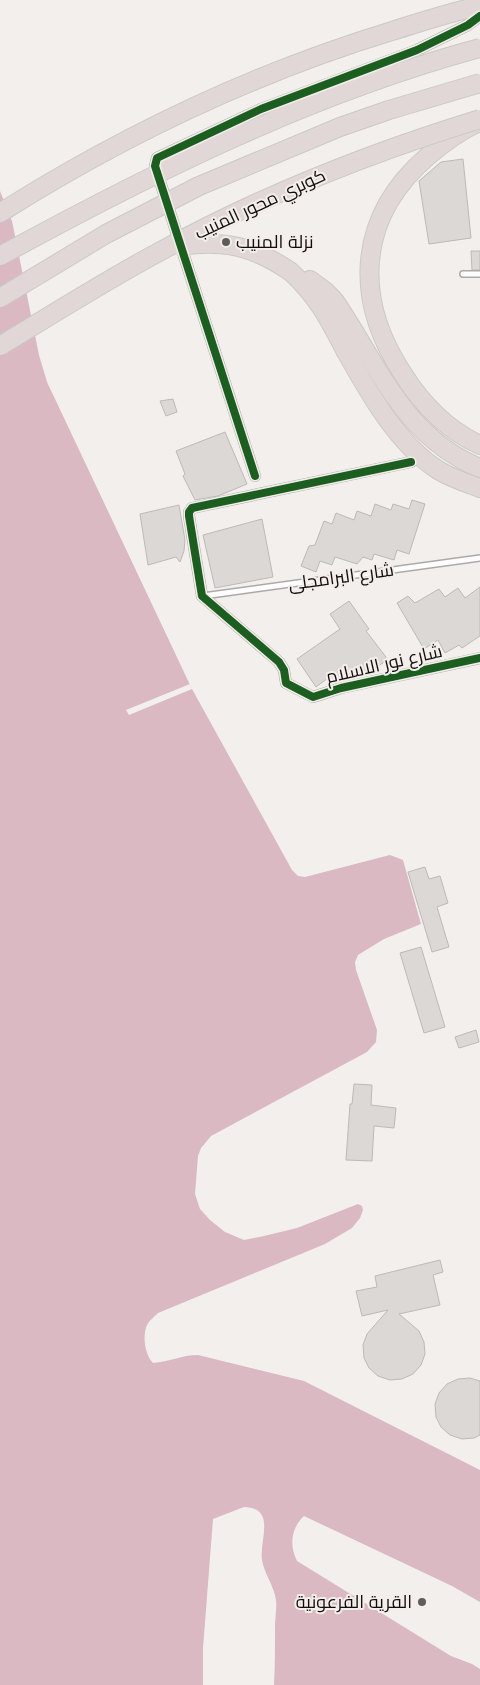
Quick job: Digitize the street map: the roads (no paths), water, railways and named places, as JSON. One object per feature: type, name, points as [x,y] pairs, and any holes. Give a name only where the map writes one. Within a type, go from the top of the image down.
[{"type":"highway","points":[[0,213],[68,172],[118,145],[229,92],[322,54],[374,37],[478,8]]},
{"type":"highway","points":[[0,256],[95,204],[231,137],[358,87],[480,48]]},
{"type":"highway","points":[[0,298],[106,234],[199,186],[340,127],[389,110],[480,83]]},
{"type":"highway","points":[[480,121],[441,145],[418,165],[398,188],[384,210],[374,236],[370,262],[370,289],[375,315],[384,340],[396,364],[412,389],[431,411],[453,430],[480,445]]},
{"type":"highway","name":"كوبري محور المنيب","points":[[0,346],[122,272],[252,205],[307,180],[396,146],[480,121]]},
{"type":"highway","points":[[160,251],[199,243],[218,243],[238,246],[275,260],[306,285],[318,300],[360,378],[395,428],[414,450],[438,469],[465,483],[480,488]]},
{"type":"highway","points":[[291,272],[315,283],[334,300],[403,409],[418,427],[436,443],[480,468]]},
{"type":"street","points":[[255,476],[155,166],[157,158],[261,109],[416,50],[468,24],[478,8]]},
{"type":"street","points":[[202,596],[189,516],[192,508],[411,462]]},
{"type":"street","name":"شارع نور الاسلام","points":[[202,596],[279,662],[284,670],[286,683],[313,697],[340,688],[480,658]]},
{"type":"lane","points":[[463,274],[480,274]]},
{"type":"lane","name":"شارع البرامجلى","points":[[202,596],[480,558]]},
{"type":"place","name":"نزلة المنيب","points":[[226,242]]},
{"type":"place","name":"القرية الفرعونية","points":[[422,1602]]}]
